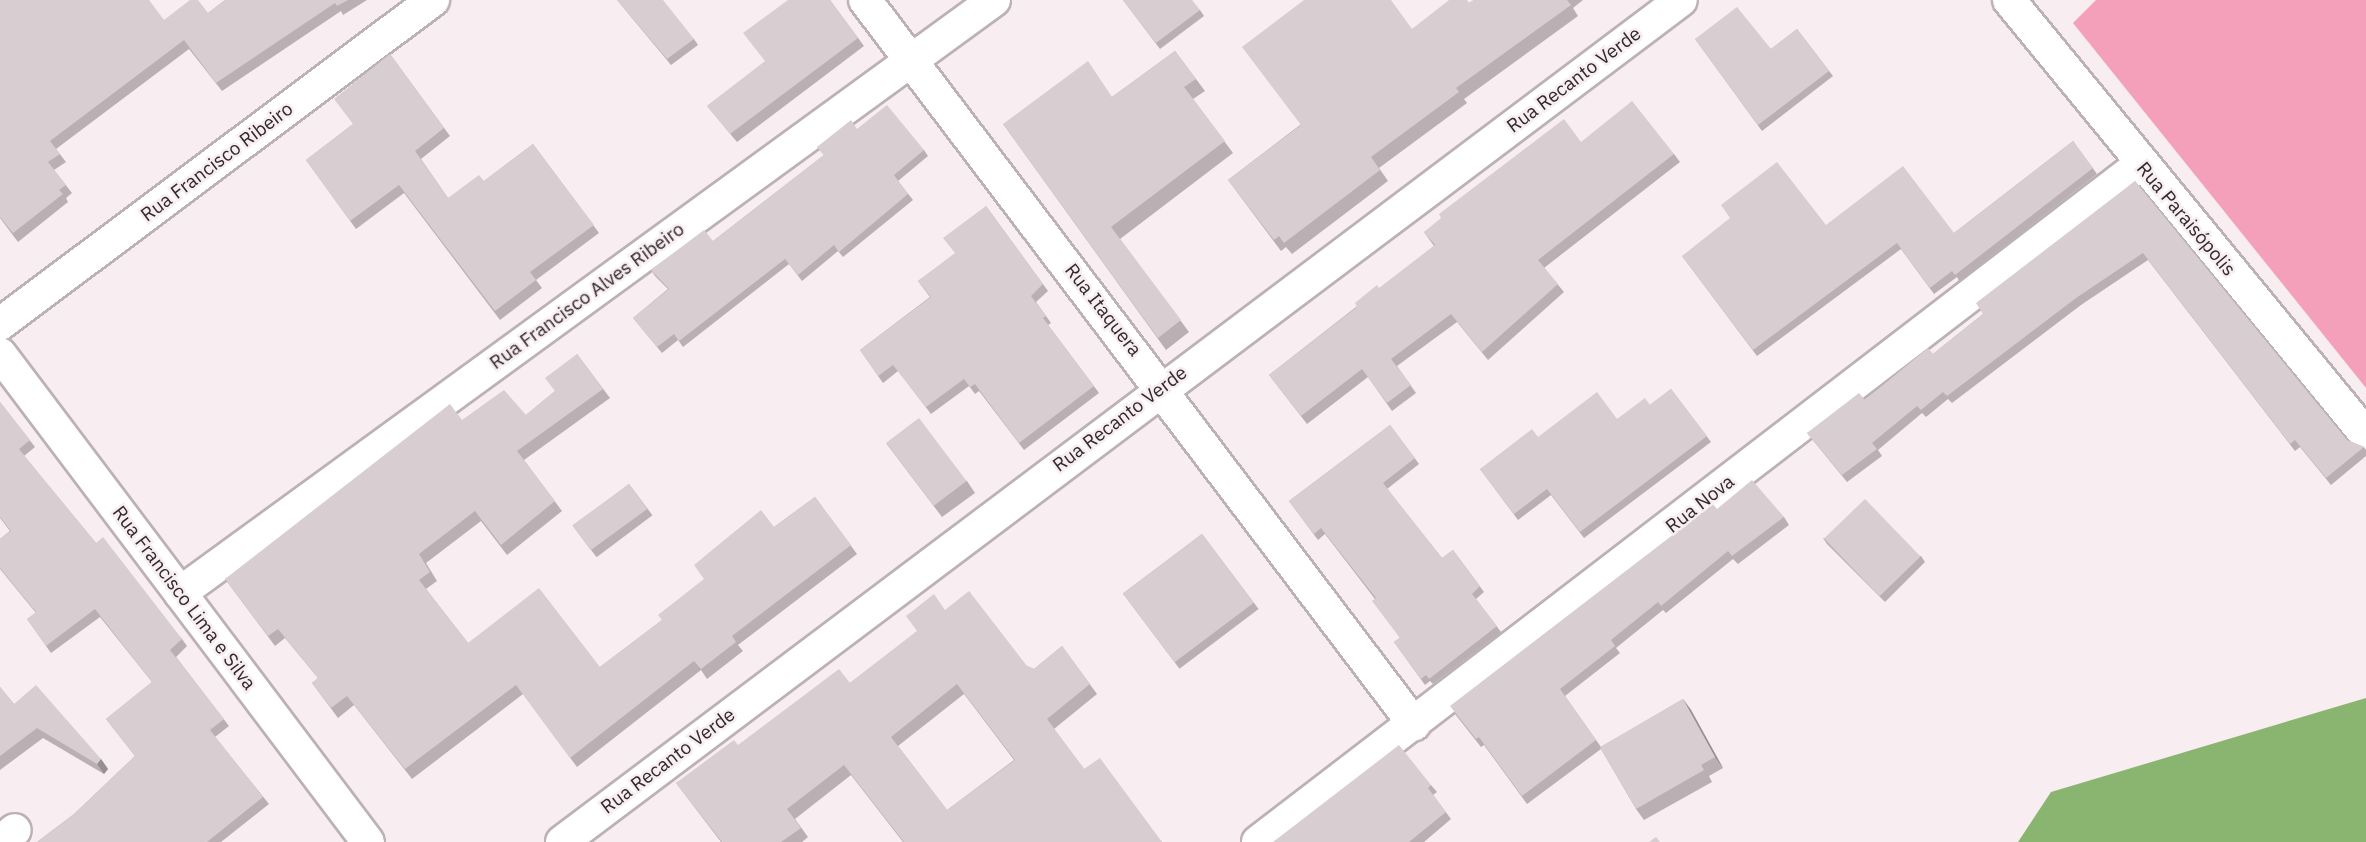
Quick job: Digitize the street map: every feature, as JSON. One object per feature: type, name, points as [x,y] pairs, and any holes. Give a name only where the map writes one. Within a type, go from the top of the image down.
[{"type":"street","name":"Rua Francisco Ribeiro","points":[[0,324],[433,0]]},
{"type":"street","name":"Rua Itaquera","points":[[865,0],[1162,387],[1414,724]]},
{"type":"street","name":"Rua Francisco Alves Ribeiro","points":[[180,593],[995,0]]},
{"type":"street","name":"Rua Recanto Verde","points":[[562,842],[1162,387],[1681,0]]},
{"type":"street","name":"Rua Paraisópolis","points":[[2010,0],[2141,164],[2366,435]]},
{"type":"street","name":"Rua Nova","points":[[1258,842],[2141,164]]},
{"type":"street","name":"Rua Francisco Lima e Silva","points":[[0,354],[368,842]]},
{"type":"shaded area","points":[[2096,0],[2366,0],[2366,388],[2073,23]]},
{"type":"shaded area","points":[[2366,698],[2366,842],[2018,842],[2051,792]]},
{"type":"building","points":[[0,0],[149,0],[164,20],[190,0],[198,0],[208,13],[225,0],[348,0],[337,6],[335,3],[216,83],[184,40],[50,141],[60,154],[48,162],[66,185],[59,190],[63,194],[13,233],[0,217]]},
{"type":"building","points":[[617,0],[663,0],[694,39],[667,59]]},
{"type":"building","points":[[788,0],[830,0],[858,38],[730,134],[707,106],[765,61],[743,33]]},
{"type":"building","points":[[1123,0],[1192,0],[1200,10],[1156,43]]},
{"type":"building","points":[[1304,0],[1391,0],[1412,29],[1449,0],[1467,0],[1469,3],[1474,0],[1567,0],[1571,5],[1456,88],[1459,92],[1371,157],[1380,170],[1284,243],[1279,236],[1274,240],[1228,180],[1301,125],[1242,47]]},
{"type":"building","points":[[1737,7],[1771,49],[1797,29],[1829,71],[1758,125],[1695,39]]},
{"type":"building","points":[[1175,51],[1196,79],[1184,87],[1225,141],[1111,227],[1181,320],[1158,338],[1003,124],[1088,61],[1112,97]]},
{"type":"building","points":[[390,54],[444,128],[415,151],[448,198],[479,175],[484,181],[533,144],[594,225],[530,272],[536,280],[495,311],[399,185],[350,221],[306,160],[353,124],[334,99]]},
{"type":"building","points":[[1632,101],[1674,154],[1538,260],[1558,284],[1482,352],[1451,314],[1391,359],[1411,385],[1387,403],[1362,369],[1301,416],[1269,375],[1357,307],[1355,303],[1377,285],[1379,288],[1435,245],[1424,232],[1441,218],[1439,214],[1564,119],[1581,142]]},
{"type":"building","points":[[887,105],[924,150],[894,175],[908,194],[839,252],[834,245],[798,275],[785,259],[679,341],[674,334],[657,347],[633,318],[669,289],[651,270],[704,230],[713,241],[824,155],[817,147],[851,120],[857,129]]},
{"type":"building","points":[[2073,141],[2093,168],[1955,275],[1952,271],[1930,288],[1897,243],[1753,350],[1682,256],[1730,218],[1721,205],[1777,162],[1826,225],[1903,166],[1954,233]]},
{"type":"building","points":[[2135,181],[2347,440],[2364,447],[2326,478],[2295,440],[2290,444],[2143,253],[2076,298],[1947,396],[1943,392],[1921,410],[1917,406],[1872,443],[1877,449],[1842,475],[1807,433],[1859,393],[1865,400],[1928,348],[1933,354],[1983,314],[1976,303]]},
{"type":"building","points":[[986,206],[1043,284],[1031,296],[1046,316],[1043,318],[1094,386],[1019,443],[975,384],[970,387],[964,379],[926,407],[893,365],[878,376],[860,350],[931,297],[918,281],[955,253],[943,238]]},
{"type":"building","points":[[577,354],[603,389],[517,451],[555,501],[501,545],[475,511],[419,554],[430,572],[419,580],[468,643],[539,588],[600,667],[662,620],[658,615],[704,579],[694,565],[761,510],[774,527],[815,497],[851,545],[732,636],[736,642],[701,669],[694,661],[570,758],[516,685],[405,769],[347,696],[331,708],[312,683],[318,678],[278,629],[268,636],[225,579],[450,404],[462,420],[504,390],[526,415],[555,391],[545,378]]},
{"type":"building","points":[[1671,389],[1707,436],[1580,532],[1547,489],[1514,514],[1480,469],[1532,429],[1538,437],[1597,392],[1617,419],[1645,398],[1650,405]]},
{"type":"building","points":[[0,402],[30,440],[19,449],[96,543],[103,537],[182,639],[170,650],[224,719],[210,730],[263,797],[207,842],[37,842],[74,814],[135,756],[106,719],[152,682],[95,609],[46,646],[27,619],[36,612],[0,568],[0,539],[11,531],[0,517]]},
{"type":"building","points":[[919,418],[967,481],[934,506],[886,443]]},
{"type":"building","points":[[1390,425],[1415,458],[1383,483],[1442,558],[1453,550],[1480,586],[1472,594],[1497,626],[1429,679],[1426,675],[1421,679],[1394,642],[1400,638],[1372,601],[1376,598],[1321,528],[1314,534],[1289,501]]},
{"type":"building","points":[[1752,480],[1784,517],[1732,556],[1728,551],[1661,606],[1658,602],[1611,640],[1615,646],[1560,689],[1596,740],[1522,796],[1479,737],[1476,739],[1450,706],[1713,504],[1717,509]]},
{"type":"building","points":[[629,484],[647,509],[591,550],[572,525]]},
{"type":"building","points":[[1865,499],[1921,557],[1880,596],[1824,539]]},
{"type":"building","points":[[1202,534],[1254,603],[1175,662],[1123,594]]},
{"type":"building","points":[[969,591],[1027,666],[1034,669],[1062,646],[1090,684],[1047,719],[1084,769],[1100,758],[1162,842],[904,842],[844,765],[787,809],[801,828],[781,842],[722,842],[676,783],[734,740],[738,745],[839,669],[850,683],[917,631],[906,616],[934,594],[945,610]],"holes":[[[957,684],[1015,760],[947,810],[891,737]]]},
{"type":"building","points":[[36,685],[101,759],[97,764],[37,728],[0,756],[0,687],[14,704]]},
{"type":"building","points":[[1683,699],[1715,757],[1701,765],[1704,770],[1636,809],[1600,747]]},
{"type":"building","points":[[1399,745],[1431,785],[1428,788],[1446,812],[1409,842],[1273,842]]}]
